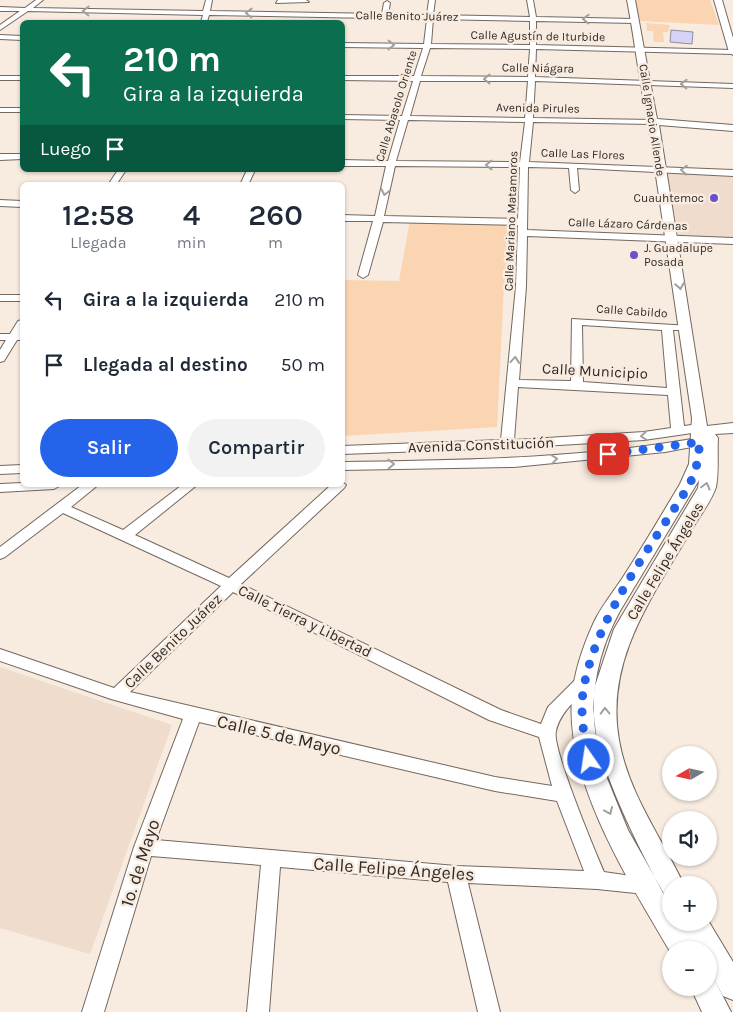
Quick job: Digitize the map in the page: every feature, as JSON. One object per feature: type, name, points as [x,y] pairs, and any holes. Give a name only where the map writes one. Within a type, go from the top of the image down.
[{"type":"street","points":[[0,28],[40,0]]},
{"type":"street","points":[[204,20],[209,0]]},
{"type":"street","name":"Calle Abasolo Oriente","points":[[363,275],[379,218],[391,164],[427,46],[432,0]]},
{"type":"street","name":"Calle Mariano Matamoros","points":[[507,444],[521,286],[524,165],[530,121],[533,18],[530,0]]},
{"type":"street","name":"Calle Ignacio Allende","points":[[631,0],[641,48],[644,82],[653,122],[659,169],[704,432]]},
{"type":"street","points":[[718,0],[733,52]]},
{"type":"street","points":[[278,2],[307,1],[301,20]]},
{"type":"street","points":[[385,16],[387,3]]},
{"type":"street","name":"Calle Benito Juárez","points":[[0,9],[635,21]]},
{"type":"street","points":[[724,23],[733,24]]},
{"type":"street","points":[[0,37],[20,38]]},
{"type":"street","name":"Calle Agustín de Iturbide","points":[[345,45],[641,48],[733,52]]},
{"type":"street","points":[[489,46],[489,55]]},
{"type":"street","points":[[0,78],[20,78]]},
{"type":"street","name":"Calle Niágara","points":[[345,78],[530,79],[733,86]]},
{"type":"street","points":[[0,110],[20,110]]},
{"type":"street","name":"Avenida Pirules","points":[[345,117],[653,122],[733,128]]},
{"type":"street","points":[[2,159],[20,157]]},
{"type":"street","name":"Calle Las Flores","points":[[345,163],[573,165],[733,173]]},
{"type":"street","points":[[573,165],[574,190]]},
{"type":"street","points":[[0,203],[20,204]]},
{"type":"street","name":"Calle Lázaro Cárdenas","points":[[345,218],[379,218],[733,241]]},
{"type":"street","points":[[345,226],[355,218]]},
{"type":"street","points":[[0,298],[20,298]]},
{"type":"street","name":"Calle Cabildo","points":[[577,385],[576,321],[687,328]]},
{"type":"street","points":[[667,327],[678,432]]},
{"type":"street","points":[[0,337],[18,337]]},
{"type":"street","points":[[0,359],[18,337]]},
{"type":"street","name":"Calle Municipio","points":[[513,383],[577,385],[674,392]]},
{"type":"street","points":[[704,432],[733,428]]},
{"type":"street","name":"Avenida Constitución","points":[[345,450],[507,444],[678,432],[704,432]]},
{"type":"street","name":"Avenida Constitución","points":[[345,466],[514,463],[665,448],[704,432]]},
{"type":"street","name":"Calle Felipe Ángeles","points":[[679,941],[645,885],[616,828],[589,760],[584,742],[582,705],[585,681],[604,623],[690,484],[697,464],[704,432]]},
{"type":"street","name":"Calle Felipe Ángeles","points":[[667,876],[639,824],[620,781],[608,742],[604,708],[606,686],[624,629],[707,488],[704,432]]},
{"type":"street","points":[[345,479],[361,465]]},
{"type":"street","points":[[0,470],[20,469]]},
{"type":"street","points":[[0,488],[20,487]]},
{"type":"street","points":[[0,554],[89,487]]},
{"type":"street","points":[[126,536],[187,487]]},
{"type":"street","name":"Calle Benito Juárez","points":[[117,695],[231,584],[337,487]]},
{"type":"street","name":"Calle Tierra y Libertad","points":[[63,508],[231,584],[495,715],[546,733]]},
{"type":"street","name":"Calle 5 de Mayo","points":[[0,655],[117,695],[193,716],[495,784],[564,795]]},
{"type":"street","points":[[585,681],[554,712],[546,733],[564,795],[597,880]]},
{"type":"street","name":"1o. de Mayo","points":[[93,1012],[144,847],[193,716]]},
{"type":"street","name":"Calle Felipe Ángeles","points":[[144,847],[456,874],[597,880],[645,885]]},
{"type":"street","points":[[258,1012],[271,859]]},
{"type":"street","points":[[456,874],[489,1012]]},
{"type":"street","points":[[700,931],[733,987]]},
{"type":"street","points":[[709,996],[718,1012]]},
{"type":"shaded area","points":[[635,0],[710,0],[719,25],[640,21]]},
{"type":"shaded area","points":[[646,23],[670,25],[668,32],[663,32],[664,42],[654,42],[653,31],[647,31]]},
{"type":"shaded area","points":[[666,172],[733,177],[733,239],[679,236]]},
{"type":"shaded area","points":[[410,220],[511,224],[507,285],[504,285],[497,427],[345,436],[345,280],[399,281]]},
{"type":"shaded area","points":[[0,667],[172,725],[90,954],[0,928]]},
{"type":"building","points":[[671,30],[693,32],[692,44],[670,42]]},
{"type":"place","name":"Cuauhtemoc","points":[[714,198]]},
{"type":"place","name":"J. Guadalupe Posada","points":[[634,255]]},
{"type":"route","points":[[589,760],[584,742],[582,705],[585,681],[604,623],[690,484],[697,464],[700,442],[608,454]]}]
